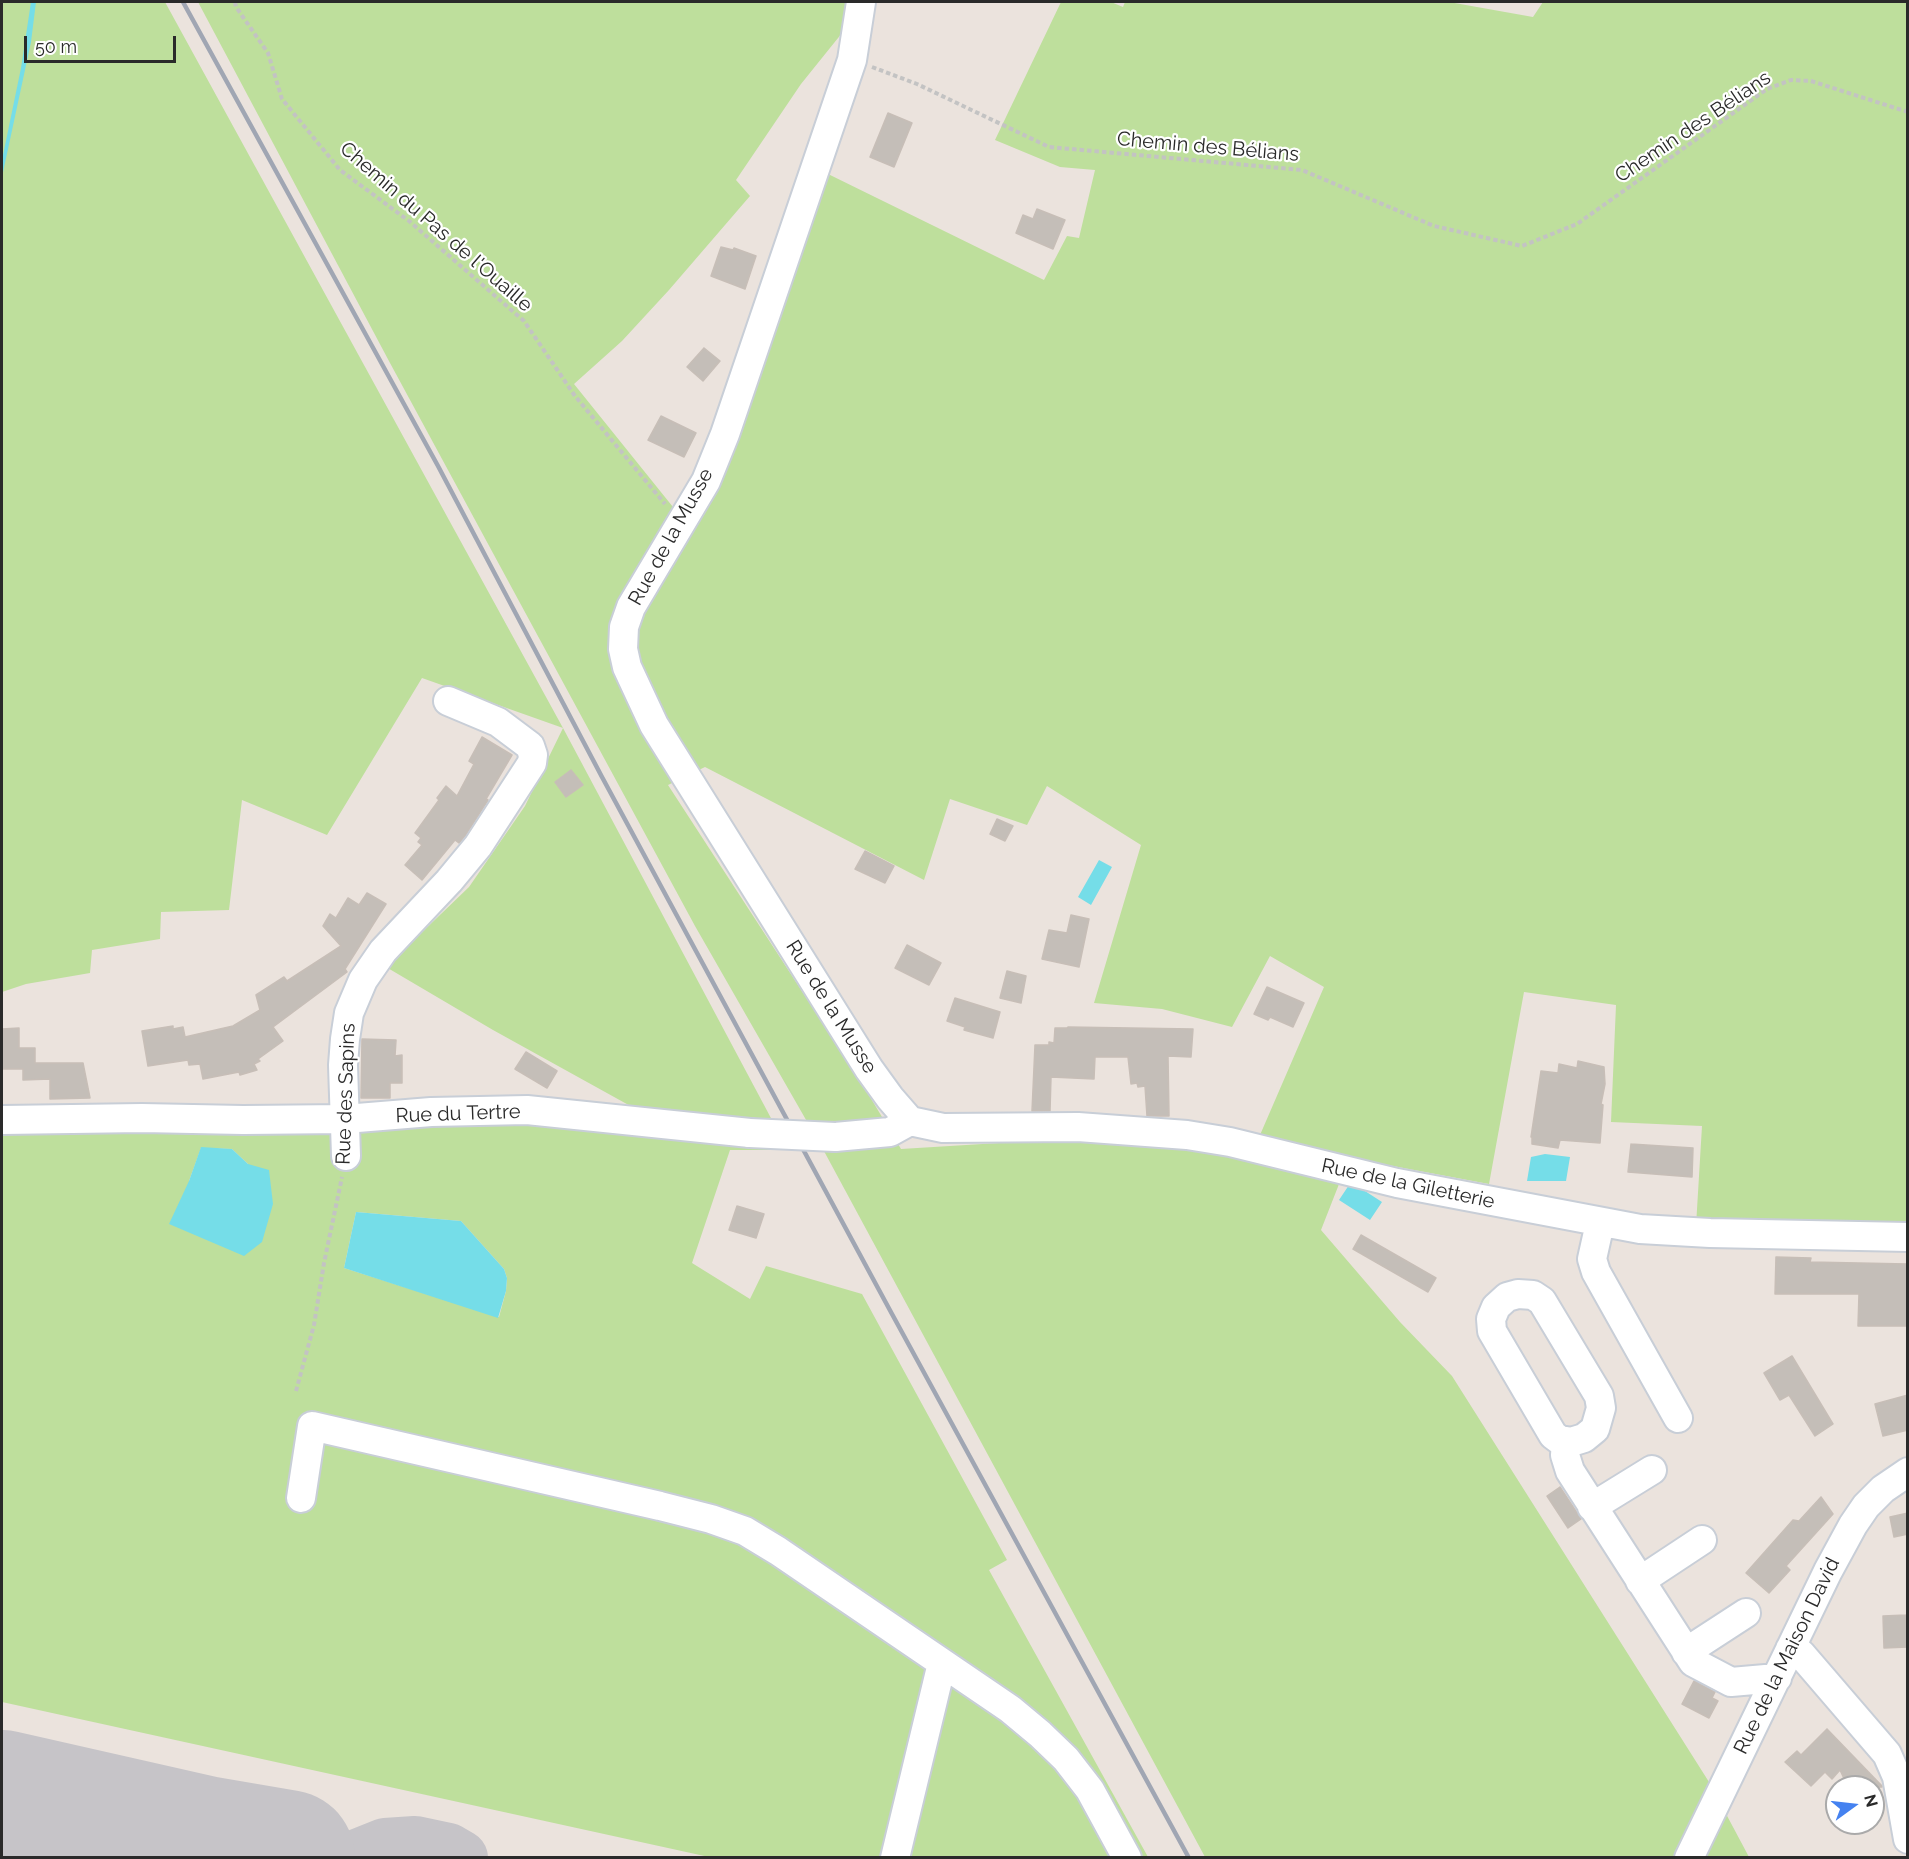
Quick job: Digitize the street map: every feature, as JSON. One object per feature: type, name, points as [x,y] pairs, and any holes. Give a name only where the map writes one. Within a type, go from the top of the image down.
[{"type":"street","name":"Rue de la Musse","points":[[861,2],[852,60],[725,434],[706,481],[631,607],[624,627],[623,649],[627,667],[654,725],[869,1069],[910,1121]]},
{"type":"street","name":"Rue des Sapins","points":[[346,1156],[343,1065],[345,1039],[349,1013],[363,980],[383,951],[478,846],[532,763],[533,755],[530,746],[498,722],[448,701]]},
{"type":"street","name":"Rue du Tertre","points":[[2,1120],[345,1119],[431,1112],[527,1110],[750,1133],[835,1137],[890,1132],[910,1121]]},
{"type":"street","name":"Rue de la Giletterie","points":[[910,1121],[943,1128],[1078,1127],[1187,1135],[1230,1142],[1397,1184],[1640,1229],[1710,1233],[1908,1237]]},
{"type":"street","points":[[1600,1223],[1592,1259],[1596,1272],[1678,1418]]},
{"type":"street","points":[[1518,1294],[1533,1295],[1542,1301],[1599,1396],[1601,1408],[1595,1429],[1584,1438],[1566,1441],[1561,1441],[1553,1435],[1492,1331],[1491,1319],[1496,1307],[1507,1298],[1518,1294]]},
{"type":"street","points":[[301,1498],[312,1426],[711,1519],[745,1531],[1010,1709],[1066,1759],[1090,1790],[1127,1857]]},
{"type":"street","points":[[1566,1441],[1565,1455],[1570,1471],[1693,1662],[1731,1682],[1776,1678]]},
{"type":"street","points":[[1592,1507],[1652,1470]]},
{"type":"street","name":"Rue de la Maison David","points":[[1689,1857],[1828,1570],[1853,1525],[1882,1489],[1908,1472]]},
{"type":"street","points":[[1640,1581],[1702,1540]]},
{"type":"street","points":[[1686,1652],[1746,1613]]},
{"type":"street","points":[[1790,1649],[1801,1654],[1887,1754],[1897,1778],[1908,1839]]},
{"type":"street","points":[[895,1857],[942,1663]]},
{"type":"path","name":"Chemin du Pas de l'Ouaille","points":[[235,2],[236,7],[268,53],[282,99],[340,170],[409,221],[524,321],[575,396],[680,522]]},
{"type":"path","name":"Chemin des Bélians","points":[[852,60],[917,84],[1049,147],[1302,170],[1434,226],[1522,246],[1577,224],[1767,90],[1791,80],[1811,81],[1908,112]]},
{"type":"path","name":"Rue des Sapins","points":[[296,1391],[314,1325],[346,1156]]},
{"type":"green space","points":[[2,2],[165,2],[563,728],[422,678],[327,835],[242,800],[229,910],[161,912],[160,939],[92,950],[90,973],[26,984],[2,992]]},
{"type":"green space","points":[[198,2],[867,2],[801,84],[736,180],[750,196],[622,341],[574,384],[677,512],[826,173],[1044,280],[1067,236],[1079,238],[1095,170],[1060,167],[995,140],[1061,2],[1111,2],[1123,7],[1125,2],[1449,2],[1533,17],[1543,2],[1907,2],[1907,1228],[1696,1226],[1702,1126],[1611,1122],[1616,1005],[1524,992],[1489,1184],[1382,1164],[1260,1135],[1324,987],[1270,956],[1232,1027],[1162,1009],[1094,1003],[1141,845],[1047,786],[1027,825],[950,799],[924,880],[705,767],[668,785],[863,1085],[901,1149],[1080,1138],[1208,1151],[1341,1179],[1321,1230],[1400,1322],[1452,1376],[1709,1782],[1749,1857],[1205,1857],[825,1153],[695,926],[390,363]]},
{"type":"green space","points":[[563,728],[788,1150],[730,1150],[692,1263],[750,1299],[766,1266],[862,1294],[1007,1560],[989,1570],[1148,1857],[709,1857],[2,1702],[2,1130],[634,1108],[493,1030],[386,967],[469,887],[525,806]],"holes":[[[201,1148],[232,1149],[248,1164],[189,1181]],[[356,1212],[461,1221],[504,1269],[507,1278],[506,1291],[499,1317],[344,1268]]]},
{"type":"water","points":[[31,2],[36,2],[31,42],[2,177],[2,160],[21,68]]},
{"type":"water","points":[[1099,860],[1112,867],[1091,905],[1078,897]]},
{"type":"water","points":[[201,1147],[232,1149],[248,1164],[269,1170],[273,1204],[262,1242],[244,1256],[169,1224],[189,1181]]},
{"type":"water","points":[[1545,1154],[1570,1157],[1566,1181],[1527,1181],[1531,1157]]},
{"type":"water","points":[[1351,1182],[1382,1202],[1370,1220],[1339,1200]]},
{"type":"water","points":[[356,1212],[461,1221],[504,1269],[507,1278],[506,1291],[498,1318],[344,1268]]},
{"type":"building","points":[[888,113],[912,123],[894,167],[870,157]]},
{"type":"building","points":[[1037,209],[1065,220],[1053,249],[1016,233],[1023,215],[1033,219]]},
{"type":"building","points":[[721,247],[733,250],[734,248],[756,256],[745,289],[711,276]]},
{"type":"building","points":[[704,348],[720,361],[703,381],[687,367]]},
{"type":"building","points":[[661,416],[696,433],[684,457],[648,440]]},
{"type":"building","points":[[482,737],[512,755],[486,799],[488,800],[465,836],[459,843],[455,840],[422,880],[405,865],[422,845],[418,842],[421,838],[415,833],[439,800],[437,798],[446,786],[457,796],[474,764],[469,761]]},
{"type":"building","points":[[571,770],[583,785],[566,797],[555,782]]},
{"type":"building","points":[[997,819],[1013,826],[1005,841],[990,834]]},
{"type":"building","points":[[865,851],[894,866],[885,883],[855,869]]},
{"type":"building","points":[[367,893],[386,904],[345,969],[347,972],[273,1027],[283,1041],[258,1059],[260,1061],[254,1064],[257,1070],[240,1075],[239,1072],[203,1079],[200,1064],[189,1065],[188,1060],[148,1066],[142,1031],[173,1026],[173,1029],[183,1027],[185,1037],[233,1026],[260,1010],[256,995],[284,977],[287,981],[341,946],[323,926],[330,914],[336,918],[348,898],[359,905]]},
{"type":"building","points":[[1071,915],[1089,919],[1079,967],[1042,959],[1049,930],[1067,933]]},
{"type":"building","points":[[907,945],[941,963],[929,985],[895,968]]},
{"type":"building","points":[[1007,971],[1026,976],[1021,1003],[1000,998]]},
{"type":"building","points":[[1267,987],[1304,1003],[1293,1027],[1270,1017],[1268,1020],[1254,1014]]},
{"type":"building","points":[[955,998],[1000,1012],[993,1038],[964,1030],[965,1027],[947,1021]]},
{"type":"building","points":[[19,1028],[19,1048],[35,1048],[35,1063],[83,1063],[90,1098],[50,1099],[50,1079],[23,1080],[23,1069],[2,1069],[2,1029]]},
{"type":"building","points":[[1055,1028],[1193,1029],[1191,1057],[1168,1056],[1169,1116],[1147,1116],[1145,1086],[1138,1087],[1137,1083],[1131,1084],[1128,1057],[1095,1057],[1094,1079],[1051,1077],[1050,1111],[1032,1111],[1035,1045],[1054,1043]]},
{"type":"building","points":[[362,1039],[396,1040],[395,1056],[402,1055],[402,1083],[390,1083],[390,1098],[361,1098]]},
{"type":"building","points":[[526,1052],[557,1071],[547,1088],[515,1069]]},
{"type":"building","points":[[1578,1061],[1604,1067],[1605,1084],[1601,1104],[1603,1105],[1600,1143],[1560,1140],[1558,1148],[1532,1144],[1531,1137],[1541,1071],[1558,1073],[1559,1064],[1577,1068]]},
{"type":"building","points":[[1631,1144],[1693,1148],[1692,1177],[1628,1172]]},
{"type":"building","points":[[737,1206],[764,1214],[756,1238],[729,1230]]},
{"type":"building","points":[[1361,1235],[1436,1278],[1428,1292],[1353,1249]]},
{"type":"building","points":[[1776,1257],[1811,1258],[1810,1262],[1908,1264],[1908,1326],[1858,1326],[1859,1294],[1775,1294]]},
{"type":"building","points":[[1792,1356],[1833,1424],[1815,1436],[1789,1395],[1780,1400],[1764,1373]]},
{"type":"building","points":[[1908,1395],[1908,1430],[1883,1436],[1875,1404]]},
{"type":"building","points":[[1560,1487],[1581,1519],[1568,1528],[1547,1496]]},
{"type":"building","points":[[1821,1497],[1833,1514],[1786,1566],[1790,1570],[1769,1593],[1746,1573],[1793,1520],[1799,1521]]},
{"type":"building","points":[[1908,1513],[1908,1534],[1894,1537],[1890,1517]]},
{"type":"building","points":[[1906,1615],[1908,1647],[1884,1648],[1883,1616]]},
{"type":"building","points":[[1694,1681],[1715,1692],[1712,1698],[1718,1701],[1709,1718],[1682,1704]]},
{"type":"building","points":[[1827,1729],[1871,1775],[1842,1775],[1840,1770],[1836,1775],[1828,1775],[1825,1772],[1811,1786],[1785,1762],[1797,1751],[1801,1755]]},
{"type":"taxiway","points":[[205,1844],[234,1851],[247,1858]]},
{"type":"taxiway","points":[[355,1858],[385,1846],[415,1844],[448,1851],[460,1858]]},
{"type":"runway","points":[[2,1798],[205,1844],[287,1858]]},
{"type":"railway","points":[[183,2],[438,466],[602,777],[1189,1858]]}]
